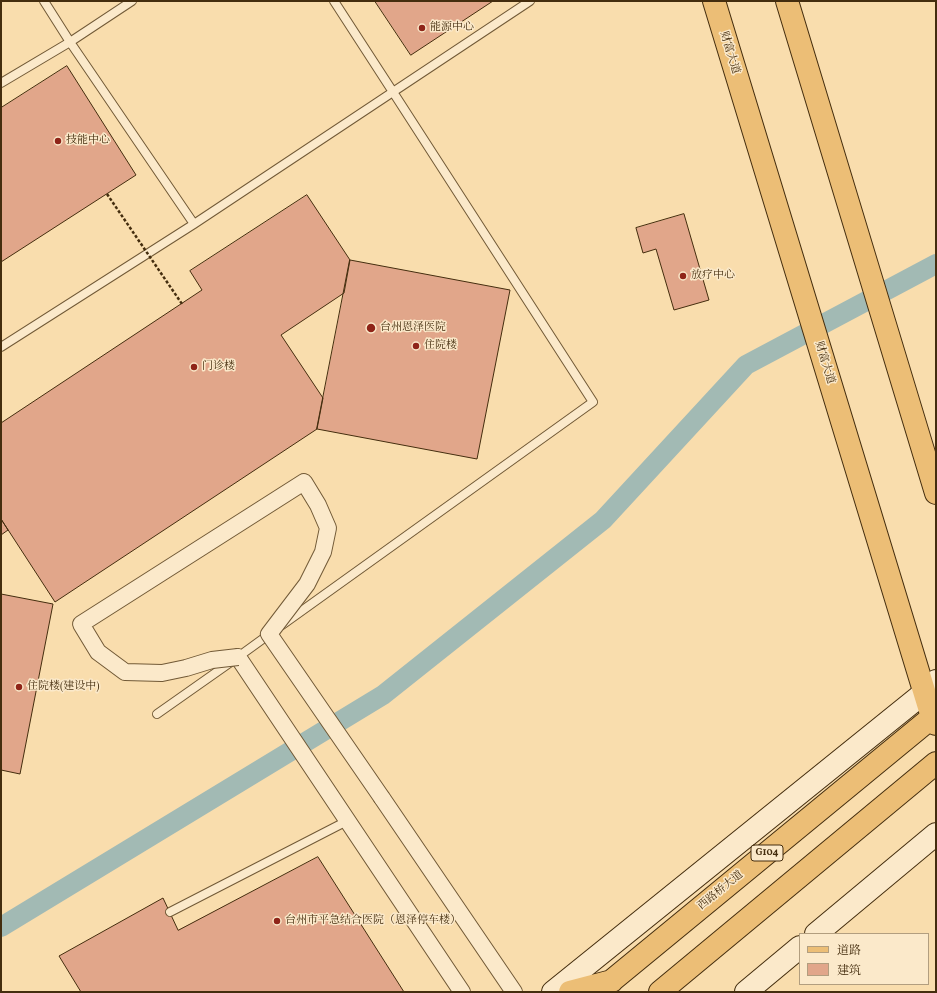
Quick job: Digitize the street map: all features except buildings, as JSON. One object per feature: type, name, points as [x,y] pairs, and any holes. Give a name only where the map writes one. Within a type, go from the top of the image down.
[{"type":"main road","name":"财富大道","points":[[714,1],[824,361],[930,686],[935,718]]},
{"type":"main road","points":[[787,1],[936,493]]},
{"type":"main road","points":[[553,992],[930,686]]},
{"type":"main road","name":"西路桥大道","points":[[605,986],[935,718]]},
{"type":"main road","points":[[660,992],[936,763]]},
{"type":"main road","points":[[817,933],[936,834]]},
{"type":"main road","points":[[746,992],[799,949]]},
{"type":"main road","points":[[570,992],[605,986]]},
{"type":"street","points":[[462,992],[238,657],[212,660],[186,668],[162,673],[125,672],[98,652],[81,624],[304,482],[318,505],[328,528],[323,552],[307,584],[269,634],[514,992]]},
{"type":"lane","points":[[44,1],[70,42],[194,224]]},
{"type":"lane","points":[[1,83],[70,42],[132,1]]},
{"type":"lane","points":[[157,714],[592,402],[394,92],[334,1]]},
{"type":"lane","points":[[1,347],[194,224],[530,1]]},
{"type":"lane","points":[[170,912],[348,821]]},
{"type":"path","points":[[107,194],[182,304]]},
{"type":"waterway","points":[[1,927],[383,695],[603,520],[746,365],[936,264]]},
{"type":"place","name":"能源中心","points":[[422,28]]},
{"type":"place","name":"技能中心","points":[[58,141]]},
{"type":"place","name":"放疗中心","points":[[683,276]]},
{"type":"place","name":"台州恩泽医院","points":[[371,328]]},
{"type":"place","name":"住院楼","points":[[416,346]]},
{"type":"place","name":"门诊楼","points":[[194,367]]},
{"type":"place","name":"住院楼(建设中)","points":[[19,687]]},
{"type":"place","name":"台州市平急结合医院（恩泽停车楼）","points":[[277,921]]}]
